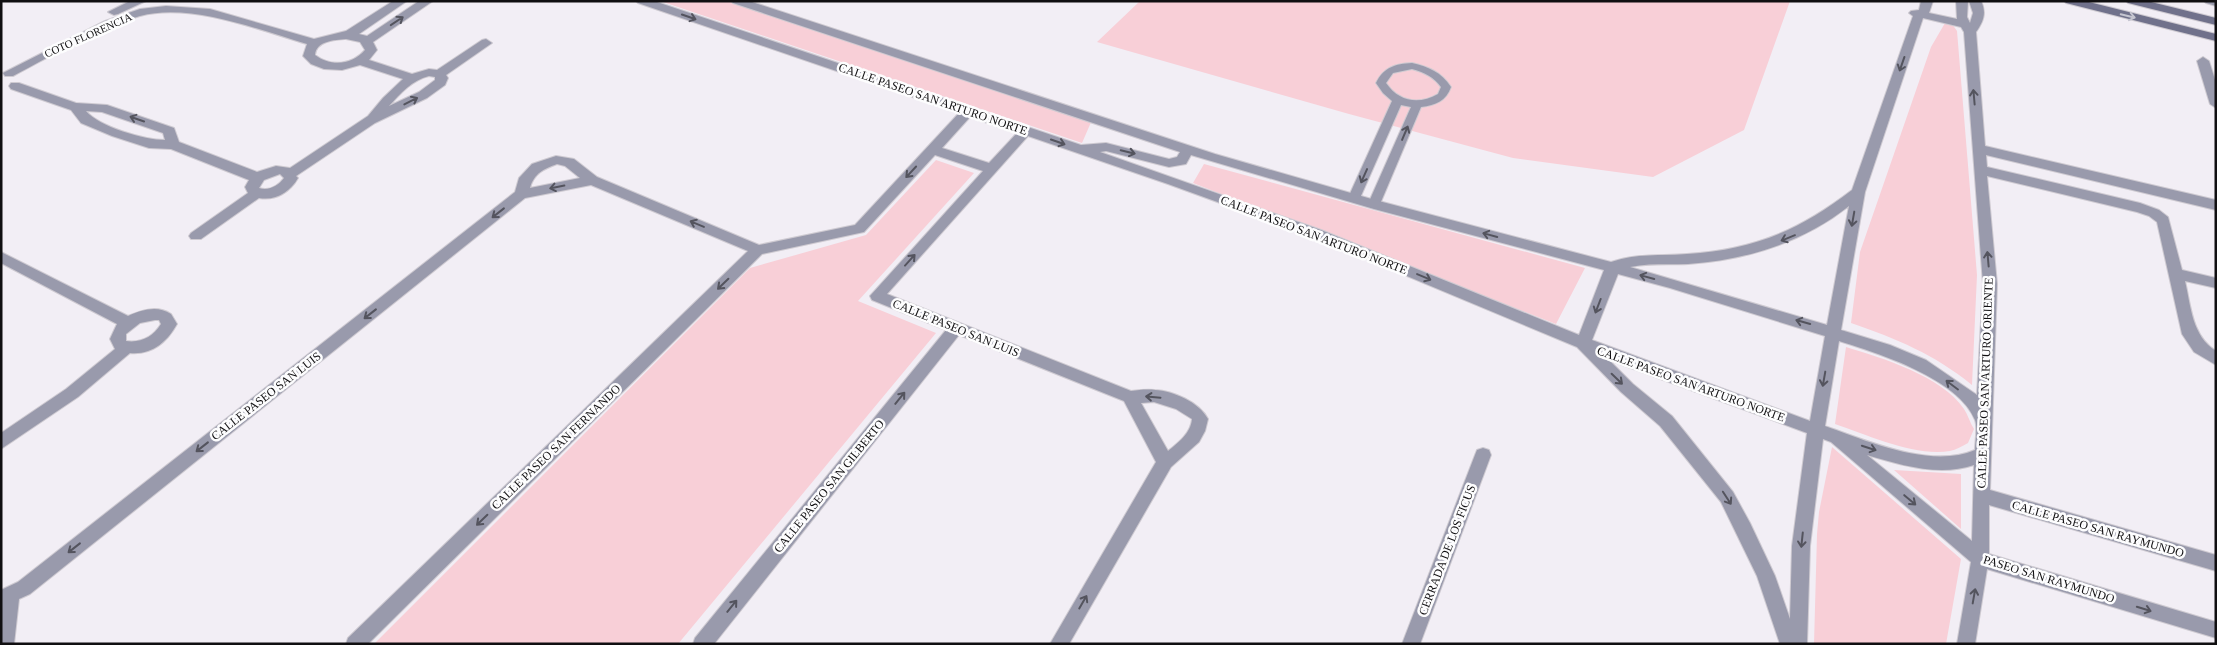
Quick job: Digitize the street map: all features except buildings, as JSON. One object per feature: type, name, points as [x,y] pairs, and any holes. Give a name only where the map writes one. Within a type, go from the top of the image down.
[{"type":"main road","points":[[2070,1],[2216,37]]},
{"type":"main road","points":[[2132,1],[2216,22]]},
{"type":"street","points":[[90,32],[109,15],[140,1]]},
{"type":"street","points":[[189,1],[210,12]]},
{"type":"street","points":[[349,35],[401,1]]},
{"type":"street","points":[[367,41],[427,1]]},
{"type":"street","name":"CALLE PASEO SAN ARTURO NORTE","points":[[642,1],[1079,149],[1316,233],[1583,344],[1832,436],[1887,454],[1931,462],[1962,462],[1983,454]]},
{"type":"street","points":[[737,1],[1188,150],[1374,204],[1613,267],[1885,348],[1920,364],[1950,382],[1972,400],[1984,421]]},
{"type":"street","points":[[1916,12],[1925,12],[1927,1]]},
{"type":"street","name":"CALLE PASEO SAN ARTURO ORIENTE","points":[[1962,1],[1961,17],[1970,28],[1990,284],[1980,495],[1980,559],[1966,644]]},
{"type":"street","name":"CALLE PASEO SAN ARTURO ORIENTE","points":[[1970,28],[1977,21],[1978,5],[1975,1]]},
{"type":"street","name":"COTO FLORENCIA","points":[[5,74],[126,16],[153,10],[210,12],[316,43]]},
{"type":"street","points":[[1916,12],[1970,28]]},
{"type":"street","points":[[1798,644],[1802,546],[1816,430],[1832,331],[1858,192],[1916,12]]},
{"type":"street","points":[[360,61],[371,50],[367,41],[363,38],[349,35],[334,36],[316,43],[311,48],[309,56],[321,65],[339,66],[360,61],[413,78]]},
{"type":"street","points":[[370,120],[413,78],[422,73],[439,74],[486,43]]},
{"type":"street","points":[[2203,61],[2216,104]]},
{"type":"street","points":[[1,90],[15,86],[22,81],[23,76],[18,73],[5,74]]},
{"type":"street","points":[[290,174],[370,120],[410,102],[433,88],[441,82],[442,78],[439,74]]},
{"type":"street","points":[[15,86],[75,107],[103,108],[154,125],[169,131],[173,145]]},
{"type":"street","points":[[75,107],[86,120],[117,133],[148,144],[173,145],[258,178]]},
{"type":"street","points":[[758,250],[859,229],[968,111]]},
{"type":"street","name":"CALLE PASEO SAN LUIS","points":[[1026,131],[878,296],[1130,397],[1157,396],[1193,410],[1198,414],[1199,426],[1184,450],[1165,462],[1058,644]]},
{"type":"street","points":[[1079,149],[1106,147],[1169,162],[1181,161],[1188,150]]},
{"type":"street","points":[[932,149],[992,169]]},
{"type":"street","points":[[1978,149],[2216,204]]},
{"type":"street","name":"CALLE PASEO SAN LUIS","points":[[522,194],[526,178],[537,166],[556,160],[569,162],[592,180],[758,250]]},
{"type":"street","points":[[280,170],[290,174],[290,182],[278,191],[263,194],[253,191],[252,187],[258,178],[265,173],[280,170]]},
{"type":"street","points":[[1980,170],[2154,213],[2162,220],[2190,334],[2199,348],[2216,358]]},
{"type":"street","name":"CALLE PASEO SAN LUIS","points":[[5,644],[5,597],[24,588],[522,194],[592,180]]},
{"type":"street","points":[[1788,644],[1766,576],[1744,528],[1727,497],[1666,421],[1627,388],[1583,344],[1613,267],[1624,262],[1643,259],[1686,260],[1717,257],[1769,244],[1810,228],[1831,215],[1858,192]]},
{"type":"street","points":[[196,236],[257,193]]},
{"type":"street","name":"CALLE PASEO SAN FERNANDO","points":[[355,644],[758,250]]},
{"type":"street","points":[[1,257],[128,323]]},
{"type":"street","points":[[2176,274],[2216,283]]},
{"type":"street","points":[[155,314],[163,315],[168,319],[167,330],[153,342],[144,346],[126,348],[117,341],[118,335],[128,323],[146,315],[155,314]]},
{"type":"street","name":"CALLE PASEO SAN GILBERTO","points":[[702,644],[956,328]]},
{"type":"street","points":[[1,442],[72,393],[126,348]]},
{"type":"street","points":[[1130,397],[1165,462]]},
{"type":"street","name":"PASEO SAN RAYMUNDO","points":[[1832,436],[1980,559],[2216,630]]},
{"type":"street","name":"CERRADA DE LOS FICUS","points":[[1411,644],[1483,455]]},
{"type":"street","name":"CALLE PASEO SAN RAYMUNDO","points":[[1980,495],[2216,563]]},
{"type":"lane","points":[[2209,1],[2216,3]]},
{"type":"lane","points":[[1396,67],[1404,67],[1428,69],[1440,77],[1446,87],[1443,96],[1433,103],[1417,105],[1398,100],[1386,92],[1381,83],[1385,73],[1396,67]]},
{"type":"lane","points":[[1354,198],[1398,100]]},
{"type":"lane","points":[[1374,204],[1417,105]]},
{"type":"shaded area","points":[[660,1],[729,1],[1092,120],[1082,143]]},
{"type":"shaded area","points":[[1140,1],[1790,1],[1744,130],[1653,177],[1513,158],[1349,114],[1097,42]]},
{"type":"shaded area","points":[[1945,23],[1952,24],[1957,31],[1977,275],[1972,385],[1944,364],[1914,348],[1851,323],[1860,252],[1931,47]]},
{"type":"shaded area","points":[[936,160],[974,173],[858,301],[936,333],[678,644],[374,644],[750,268],[866,235]]},
{"type":"shaded area","points":[[1204,164],[1585,268],[1556,324],[1193,183]]},
{"type":"shaded area","points":[[1846,347],[1910,370],[1941,387],[1954,397],[1964,409],[1974,429],[1968,443],[1950,451],[1922,451],[1892,444],[1835,424]]},
{"type":"shaded area","points":[[1832,447],[1961,559],[1946,644],[1814,644],[1819,512]]},
{"type":"shaded area","points":[[1894,470],[1961,474],[1961,529]]}]
